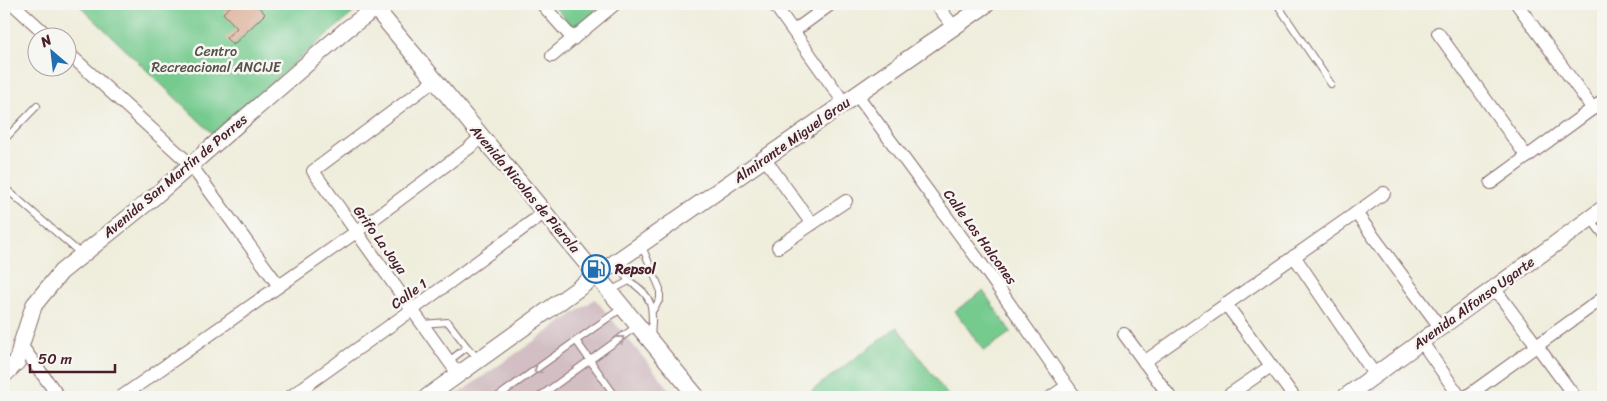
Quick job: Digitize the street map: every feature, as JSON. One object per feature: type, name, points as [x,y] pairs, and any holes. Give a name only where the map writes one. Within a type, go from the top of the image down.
[{"type":"street","points":[[13,4],[39,28]]},
{"type":"street","points":[[542,4],[572,39]]},
{"type":"street","points":[[552,56],[616,4]]},
{"type":"street","name":"Calle Los Halcones","points":[[774,4],[985,269],[1076,397]]},
{"type":"street","points":[[794,31],[831,4]]},
{"type":"street","points":[[936,4],[954,27]]},
{"type":"street","name":"Almirante Miguel Grau","points":[[437,392],[454,368],[479,359],[987,4]]},
{"type":"street","points":[[1517,4],[1593,109]]},
{"type":"street","name":"Avenida Nicolas de Pierola","points":[[376,5],[435,80],[698,397]]},
{"type":"street","name":"Avenida San Martín de Porres","points":[[4,375],[17,362],[34,305],[61,272],[154,197],[376,5]]},
{"type":"street","points":[[1438,33],[1527,157]]},
{"type":"street","points":[[78,62],[190,164],[279,286]]},
{"type":"street","name":"Grifo La Joya","points":[[435,80],[313,172],[454,368]]},
{"type":"street","points":[[1491,183],[1603,101]]},
{"type":"street","points":[[121,397],[356,232],[469,148],[482,136]]},
{"type":"street","points":[[765,159],[812,224]]},
{"type":"street","points":[[1144,362],[1384,193]]},
{"type":"street","points":[[778,247],[846,201]]},
{"type":"street","name":"Calle 1","points":[[290,397],[545,212]]},
{"type":"street","points":[[1356,213],[1440,327]]},
{"type":"street","name":"Avenida Alfonso Ugarte","points":[[1345,397],[1597,214]]},
{"type":"street","points":[[1294,256],[1375,375]]},
{"type":"street","points":[[1494,288],[1573,396]]},
{"type":"street","points":[[1466,397],[1603,298]]},
{"type":"street","points":[[1226,304],[1294,397]]},
{"type":"street","points":[[1124,334],[1170,397]]},
{"type":"street","points":[[1421,341],[1460,397]]},
{"type":"street","points":[[21,345],[59,397]]},
{"type":"street","points":[[1226,397],[1271,366]]},
{"type":"street","points":[[1051,397],[1067,386]]},
{"type":"lane","points":[[1277,4],[1331,84]]},
{"type":"lane","points":[[4,140],[37,106]]},
{"type":"lane","points":[[4,187],[82,254]]},
{"type":"lane","points":[[1597,214],[1603,236]]},
{"type":"lane","points":[[641,244],[660,289],[660,299],[653,310],[650,340]]},
{"type":"lane","points":[[614,263],[629,281],[641,288],[653,310]]},
{"type":"lane","points":[[610,291],[629,281]]},
{"type":"lane","points":[[497,397],[624,307]]},
{"type":"lane","points":[[422,324],[448,322],[479,359]]},
{"type":"lane","points":[[540,397],[638,326]]},
{"type":"lane","points":[[576,342],[616,397]]},
{"type":"lane","points":[[454,368],[467,347]]},
{"type":"shaded area","points":[[595,299],[676,397],[453,397]]},
{"type":"green space","name":"Centro Recreacional ANCIJE","points":[[78,4],[357,4],[350,9],[353,13],[297,60],[215,136]]},
{"type":"green space","points":[[552,4],[591,4],[597,10],[575,30]]},
{"type":"green space","points":[[983,291],[1011,332],[984,351],[955,311]]},
{"type":"green space","points":[[897,327],[949,397],[803,397]]},
{"type":"building","points":[[233,4],[256,4],[265,14],[233,45],[226,38],[237,28],[223,13]]},
{"type":"place","name":"Repsol","points":[[596,269]]}]
